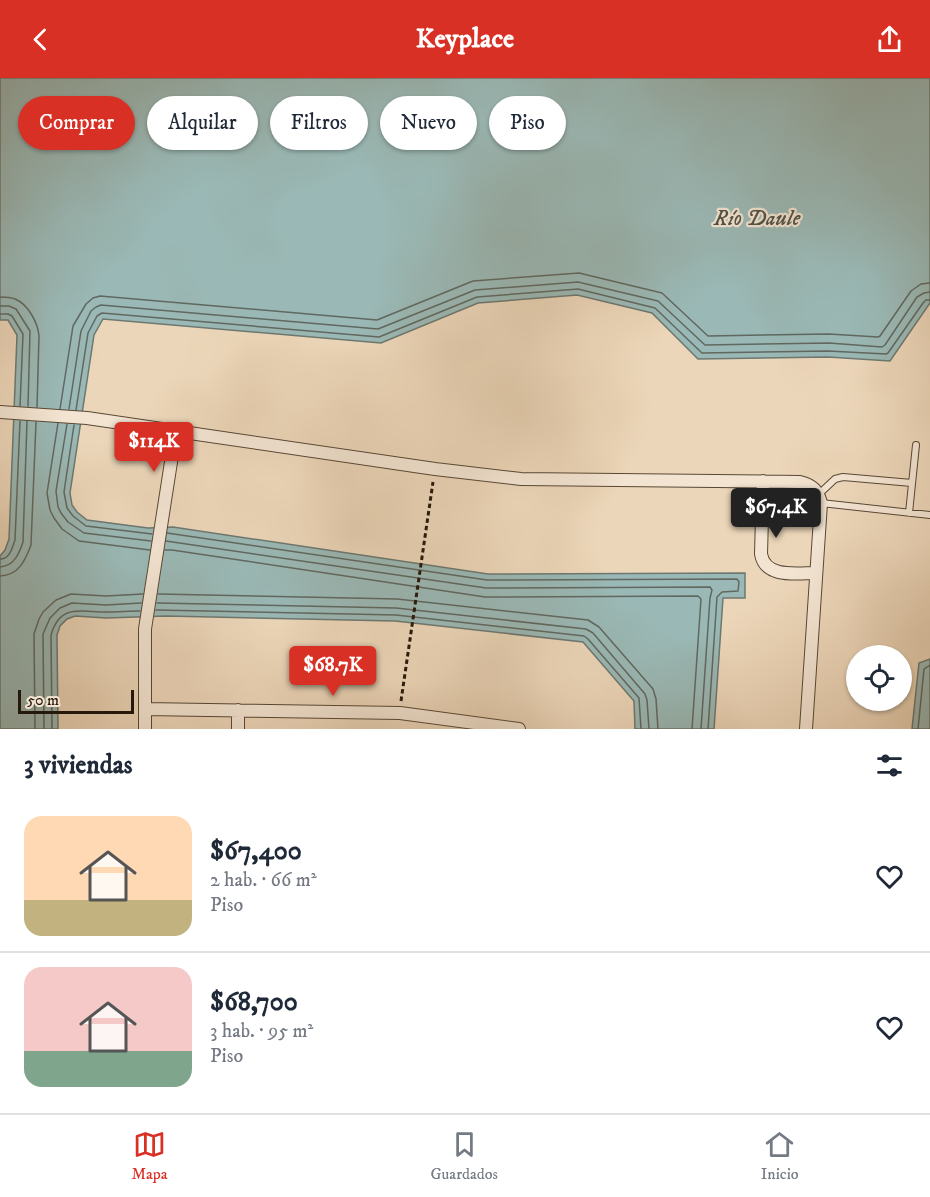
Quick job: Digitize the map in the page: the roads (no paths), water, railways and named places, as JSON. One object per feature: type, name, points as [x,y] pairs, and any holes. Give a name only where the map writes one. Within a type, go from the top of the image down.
[{"type":"street","points":[[4,412],[87,418],[435,469],[521,479],[763,481],[809,484],[815,489],[820,499],[806,729]]},
{"type":"street","points":[[145,729],[145,629],[176,430]]},
{"type":"street","points":[[763,481],[760,554],[762,561],[771,570],[777,572],[816,573]]},
{"type":"street","points":[[145,709],[400,713],[519,729]]},
{"type":"street","points":[[238,710],[238,729]]},
{"type":"lane","points":[[909,513],[916,445]]},
{"type":"lane","points":[[912,483],[843,477],[835,479],[820,499],[930,515]]},
{"type":"water","name":"Río Daule","points":[[0,78],[930,78],[930,303],[890,361],[828,357],[698,359],[652,313],[577,295],[478,303],[381,343],[103,319],[94,335],[70,493],[72,505],[87,520],[148,528],[173,527],[488,574],[745,573],[745,598],[723,598],[714,729],[635,729],[634,701],[583,642],[395,621],[75,616],[67,619],[60,626],[57,635],[58,729],[0,729],[0,556],[9,539],[17,335],[8,320],[0,320]]},
{"type":"water","points":[[930,659],[930,729],[912,729],[919,663]]}]
